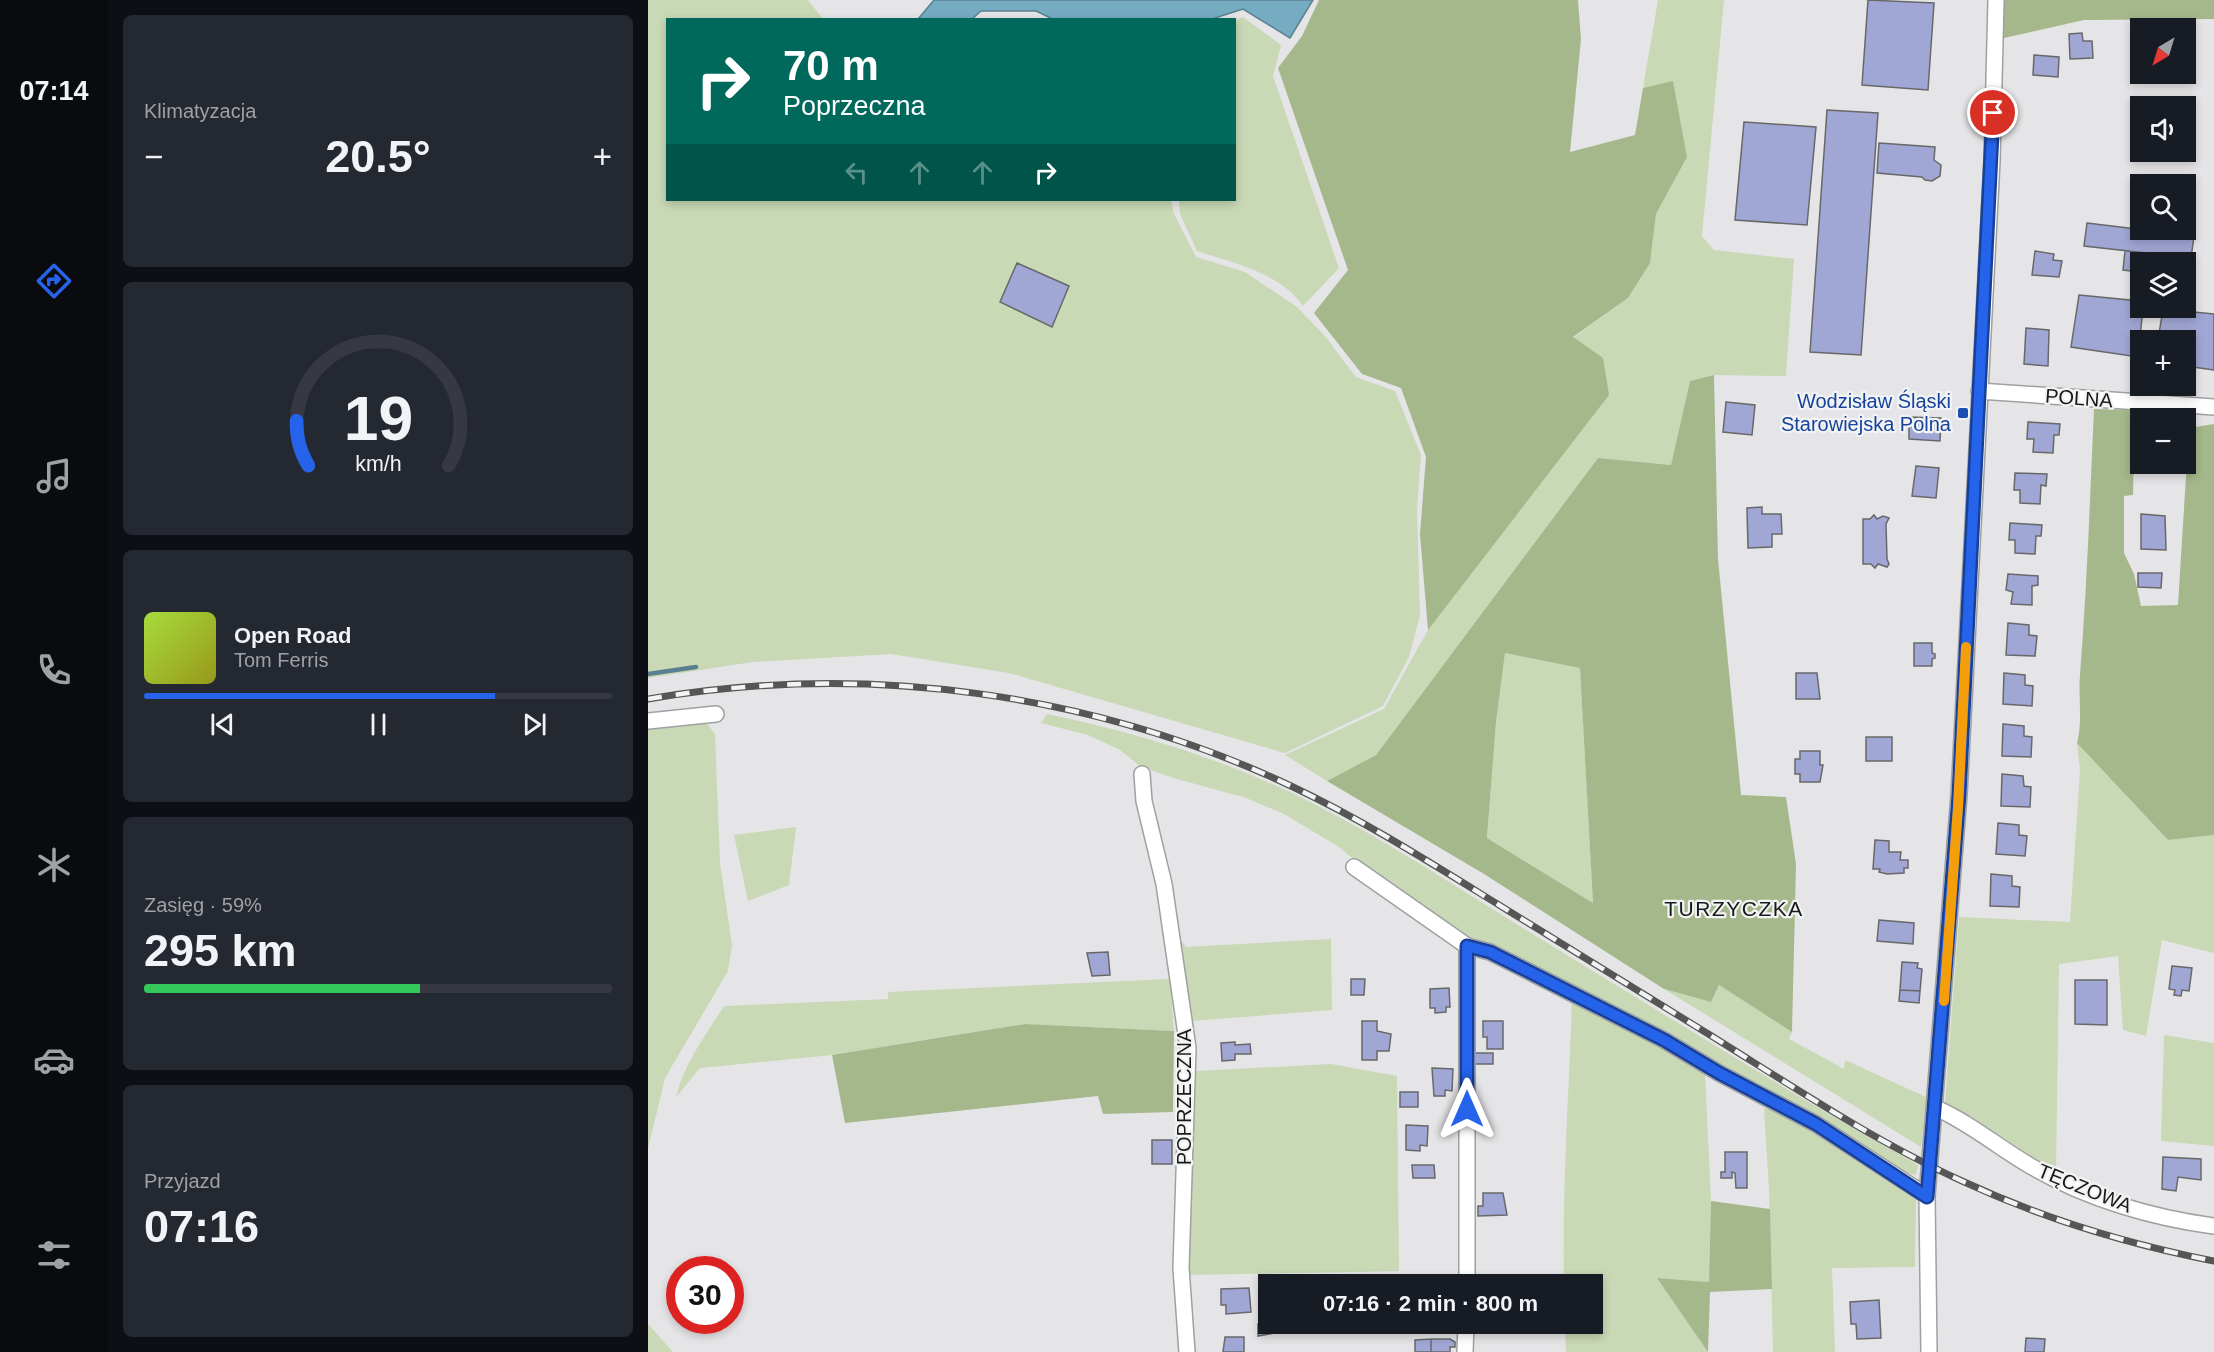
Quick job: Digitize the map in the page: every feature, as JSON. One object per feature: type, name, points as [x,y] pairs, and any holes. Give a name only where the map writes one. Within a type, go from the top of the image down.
[{"type":"street","points":[[1929,1352],[1927,1197],[1936,1108],[1959,795],[1992,161],[1995,0]]},
{"type":"street","name":"POLNA","points":[[1979,391],[2214,407]]},
{"type":"street","points":[[648,721],[716,714]]},
{"type":"street","name":"POPRZECZNA","points":[[1142,774],[1144,801],[1164,884],[1188,1048],[1181,1268],[1187,1352]]},
{"type":"street","points":[[1354,867],[1467,946],[1490,952],[1664,1040],[1719,1073],[1816,1124],[1927,1197]]},
{"type":"street","points":[[1467,946],[1467,1274]]},
{"type":"street","name":"TĘCZOWA","points":[[1936,1108],[1960,1118],[2033,1168],[2098,1197],[2182,1222],[2214,1226]]},
{"type":"street","points":[[1465,1352],[1466,1334]]},
{"type":"green space","points":[[648,0],[808,0],[822,18],[666,18],[666,201],[1171,201],[1174,214],[1196,257],[1245,272],[1297,307],[1325,336],[1356,377],[1395,391],[1421,455],[1417,509],[1420,616],[1409,657],[1383,706],[1285,753],[1009,673],[891,654],[753,662],[648,678]]},
{"type":"green space","points":[[1319,0],[1578,0],[1581,39],[1570,152],[1635,135],[1643,88],[1673,81],[1687,157],[1656,214],[1650,263],[1628,298],[1573,337],[1603,358],[1609,395],[1428,630],[1420,534],[1426,457],[1401,388],[1362,374],[1314,313],[1348,270],[1278,68],[1302,36]]},
{"type":"green space","points":[[1658,0],[1724,0],[1702,236],[1714,250],[1794,259],[1786,376],[1714,375],[1690,381],[1671,465],[1598,458],[1376,755],[1327,781],[1285,755],[1384,709],[1428,630],[1573,338],[1628,298],[1650,263],[1656,214],[1687,157],[1673,82],[1643,88]]},
{"type":"green space","points":[[2004,0],[2214,0],[2214,19],[2084,20],[2004,38]]},
{"type":"green space","points":[[1243,17],[1281,45],[1273,76],[1339,268],[1303,306],[1294,295],[1269,277],[1197,251],[1180,214],[1179,201],[1236,201],[1236,20]]},
{"type":"green space","points":[[1714,375],[1718,559],[1741,795],[1786,797],[1796,864],[1792,1032],[1719,985],[1711,1002],[1664,989],[1484,874],[1327,781],[1376,755],[1598,458],[1671,465],[1690,381]],"holes":[[[1505,653],[1580,668],[1593,903],[1487,838],[1496,722]]]},
{"type":"green space","points":[[2094,409],[2130,410],[2130,474],[2133,474],[2133,495],[2124,496],[2124,553],[2134,574],[2141,606],[2178,605],[2186,474],[2196,474],[2196,427],[2214,424],[2214,835],[2168,840],[2077,743],[2080,726]]},
{"type":"green space","points":[[1505,653],[1580,667],[1593,903],[1487,838],[1496,722]]},
{"type":"green space","points":[[1047,714],[1117,730],[1186,751],[1253,776],[1318,806],[1399,852],[1723,1050],[1918,1165],[1916,1175],[1899,1171],[1881,1156],[1805,1112],[1471,941],[1374,877],[1339,847],[1284,814],[1246,798],[1170,777],[1140,766],[1120,750],[1088,735],[1041,723]]},
{"type":"green space","points":[[704,720],[715,734],[720,863],[732,945],[728,971],[665,1078],[648,1149],[648,727]]},
{"type":"green space","points":[[2077,743],[2168,840],[2214,835],[2214,953],[2162,940],[2146,1036],[2123,1030],[2118,956],[2059,964],[2056,1173],[1945,1103],[1959,917],[2070,922],[2080,770]]},
{"type":"green space","points":[[796,827],[789,885],[748,901],[734,835]]},
{"type":"green space","points":[[1176,933],[1186,947],[1331,939],[1332,1010],[1192,1021]]},
{"type":"green space","points":[[1170,979],[1174,1031],[1024,1024],[832,1055],[700,1068],[676,1097],[690,1061],[724,1006],[888,999],[888,992]]},
{"type":"green space","points":[[1719,985],[1792,1032],[1789,1039],[1844,1069],[1845,1060],[1926,1097],[1921,1147],[1664,989],[1711,1002]]},
{"type":"green space","points":[[1572,998],[1705,1073],[1711,1201],[1709,1282],[1658,1278],[1708,1352],[1566,1352],[1565,1334],[1603,1334],[1603,1274],[1564,1274],[1565,1177]]},
{"type":"green space","points":[[1025,1024],[1174,1031],[1173,1112],[1103,1114],[1098,1096],[845,1123],[832,1055]]},
{"type":"green space","points":[[2164,1035],[2214,1043],[2214,1146],[2161,1141]]},
{"type":"green space","points":[[1331,1064],[1397,1076],[1399,1271],[1186,1275],[1195,1071]]},
{"type":"green space","points":[[1774,1107],[1855,1154],[1916,1198],[1915,1267],[1832,1268],[1835,1352],[1773,1352],[1769,1189],[1764,1109]]},
{"type":"green space","points":[[1711,1201],[1770,1209],[1772,1289],[1710,1292],[1708,1352],[1657,1278],[1709,1282]]},
{"type":"green space","points":[[648,1324],[673,1352],[648,1352]]},
{"type":"water","points":[[934,0],[1313,0],[1290,38],[1243,9],[1215,18],[1051,18],[1036,11],[981,11],[973,18],[919,18]]},
{"type":"building","points":[[1868,0],[1934,3],[1928,90],[1862,85]]},
{"type":"building","points":[[2082,33],[2083,41],[2092,41],[2093,58],[2070,59],[2069,34]]},
{"type":"building","points":[[2034,55],[2059,57],[2058,77],[2033,75]]},
{"type":"building","points":[[1827,110],[1878,113],[1861,355],[1810,352]]},
{"type":"building","points":[[1744,122],[1816,127],[1807,225],[1735,220]]},
{"type":"building","points":[[1879,143],[1935,147],[1934,160],[1941,165],[1940,176],[1932,181],[1922,177],[1877,173]]},
{"type":"building","points":[[2087,223],[2130,228],[2130,240],[2193,240],[2192,252],[2138,252],[2084,246]]},
{"type":"building","points":[[2035,251],[2054,254],[2053,260],[2062,261],[2059,277],[2032,275]]},
{"type":"building","points":[[2125,251],[2137,252],[2130,252],[2130,271],[2123,270]]},
{"type":"building","points":[[1017,263],[1069,286],[1052,327],[1000,302]]},
{"type":"building","points":[[2079,295],[2130,300],[2130,318],[2142,318],[2141,330],[2130,330],[2130,356],[2071,347]]},
{"type":"building","points":[[2196,312],[2214,314],[2214,370],[2196,367],[2196,330],[2160,330],[2162,318],[2196,318]]},
{"type":"building","points":[[2026,328],[2049,330],[2048,366],[2024,364]]},
{"type":"building","points":[[1726,402],[1755,405],[1752,435],[1723,432]]},
{"type":"building","points":[[1909,417],[1941,418],[1940,441],[1909,439]]},
{"type":"building","points":[[2028,422],[2060,424],[2059,435],[2054,435],[2053,453],[2033,452],[2034,439],[2027,439]]},
{"type":"building","points":[[1916,466],[1939,468],[1936,498],[1912,496]]},
{"type":"building","points":[[2015,473],[2047,474],[2046,486],[2041,485],[2040,504],[2020,503],[2020,490],[2014,490]]},
{"type":"building","points":[[1762,507],[1762,514],[1781,514],[1782,534],[1772,534],[1772,547],[1748,548],[1747,508]]},
{"type":"building","points":[[2141,514],[2165,516],[2166,550],[2141,549]]},
{"type":"building","points":[[1874,515],[1877,519],[1883,516],[1889,518],[1886,524],[1889,564],[1887,567],[1878,564],[1875,568],[1871,564],[1863,564],[1863,519],[1870,519]]},
{"type":"building","points":[[2010,523],[2042,525],[2041,536],[2036,536],[2035,554],[2015,553],[2015,540],[2009,540]]},
{"type":"building","points":[[2138,573],[2162,573],[2161,588],[2138,587]]},
{"type":"building","points":[[2008,574],[2038,576],[2038,585],[2032,586],[2032,605],[2011,604],[2013,592],[2006,590]]},
{"type":"building","points":[[2008,623],[2029,625],[2029,635],[2037,636],[2035,656],[2006,655]]},
{"type":"building","points":[[1914,643],[1932,643],[1932,653],[1935,654],[1935,658],[1932,659],[1932,666],[1914,666]]},
{"type":"building","points":[[1796,673],[1817,673],[1820,699],[1796,699]]},
{"type":"building","points":[[2004,673],[2025,675],[2025,685],[2033,686],[2032,706],[2003,704]]},
{"type":"building","points":[[2003,724],[2024,726],[2024,736],[2032,737],[2031,757],[2002,756]]},
{"type":"building","points":[[1866,737],[1892,737],[1892,761],[1866,761]]},
{"type":"building","points":[[1800,751],[1820,751],[1820,765],[1823,765],[1820,782],[1800,782],[1800,774],[1795,774],[1795,759],[1800,759]]},
{"type":"building","points":[[2002,774],[2023,776],[2024,786],[2031,787],[2030,807],[2001,806]]},
{"type":"building","points":[[1998,823],[2019,825],[2019,835],[2027,836],[2025,856],[1996,854]]},
{"type":"building","points":[[1875,840],[1889,841],[1889,852],[1901,852],[1900,860],[1908,860],[1908,868],[1904,868],[1904,873],[1887,874],[1879,872],[1880,869],[1873,869]]},
{"type":"building","points":[[1991,874],[2012,876],[2012,886],[2020,887],[2019,907],[1990,906]]},
{"type":"building","points":[[1879,920],[1914,923],[1913,944],[1877,941]]},
{"type":"building","points":[[1108,952],[1110,975],[1092,976],[1087,953]]},
{"type":"building","points":[[1902,962],[1918,963],[1917,968],[1922,969],[1920,991],[1900,990]]},
{"type":"building","points":[[2172,966],[2192,968],[2189,991],[2182,990],[2181,996],[2174,995],[2175,990],[2169,989]]},
{"type":"building","points":[[1351,979],[1365,979],[1364,995],[1351,995]]},
{"type":"building","points":[[2075,980],[2107,980],[2107,1025],[2075,1024]]},
{"type":"building","points":[[1449,988],[1450,1007],[1446,1007],[1446,1012],[1435,1013],[1435,1008],[1430,1008],[1430,989]]},
{"type":"building","points":[[1900,990],[1920,991],[1919,1003],[1899,1001]]},
{"type":"building","points":[[1362,1021],[1377,1021],[1377,1031],[1391,1034],[1389,1051],[1377,1051],[1377,1060],[1362,1060]]},
{"type":"building","points":[[1483,1021],[1503,1021],[1503,1049],[1487,1049],[1487,1037],[1483,1037]]},
{"type":"building","points":[[1235,1042],[1235,1045],[1250,1044],[1251,1054],[1235,1054],[1235,1060],[1222,1061],[1221,1043]]},
{"type":"building","points":[[1474,1053],[1493,1053],[1493,1064],[1474,1064]]},
{"type":"building","points":[[1432,1068],[1453,1069],[1452,1091],[1445,1090],[1445,1096],[1434,1096]]},
{"type":"building","points":[[1400,1092],[1418,1092],[1418,1107],[1400,1107]]},
{"type":"building","points":[[1406,1125],[1428,1126],[1427,1146],[1420,1145],[1420,1151],[1406,1150]]},
{"type":"building","points":[[1152,1140],[1172,1140],[1172,1164],[1152,1164]]},
{"type":"building","points":[[1725,1152],[1747,1152],[1747,1188],[1736,1188],[1735,1173],[1732,1172],[1732,1178],[1721,1178],[1721,1172],[1725,1172]]},
{"type":"building","points":[[2163,1157],[2201,1159],[2201,1180],[2178,1177],[2176,1191],[2162,1189]]},
{"type":"building","points":[[1412,1165],[1434,1165],[1435,1178],[1413,1178]]},
{"type":"building","points":[[1483,1193],[1503,1193],[1507,1215],[1478,1216],[1478,1206],[1483,1206]]},
{"type":"building","points":[[1249,1288],[1251,1312],[1226,1314],[1226,1305],[1221,1305],[1221,1289]]},
{"type":"building","points":[[1879,1300],[1881,1338],[1857,1339],[1856,1324],[1851,1324],[1850,1302]]},
{"type":"building","points":[[1225,1337],[1244,1337],[1244,1352],[1223,1352]]},
{"type":"building","points":[[2026,1338],[2045,1339],[2044,1352],[2025,1352]]},
{"type":"building","points":[[1431,1339],[1431,1352],[1415,1352],[1415,1340]]},
{"type":"building","points":[[1431,1339],[1450,1339],[1455,1342],[1455,1347],[1450,1347],[1450,1352],[1431,1352]]},
{"type":"waterway","points":[[648,674],[696,667]]},
{"type":"railway","points":[[648,699],[730,688],[812,684],[894,685],[976,693],[1057,707],[1137,728],[1215,754],[1291,786],[1371,828],[1448,873],[1834,1112],[1929,1165],[2023,1207],[2085,1229],[2149,1247],[2214,1261]]},
{"type":"slow traffic","points":[[1944,1001],[1958,807],[1966,647]]},
{"type":"place","name":"Wodzisław Śląski Starowiejska Polna","points":[[1963,413]]},
{"type":"district","name":"TURZYCZKA","points":[[1734,908]]},
{"type":"route","points":[[1467,1109],[1467,946],[1490,952],[1664,1040],[1719,1073],[1816,1124],[1873,1159],[1927,1197],[1936,1108],[1959,795],[1993,113]]}]
